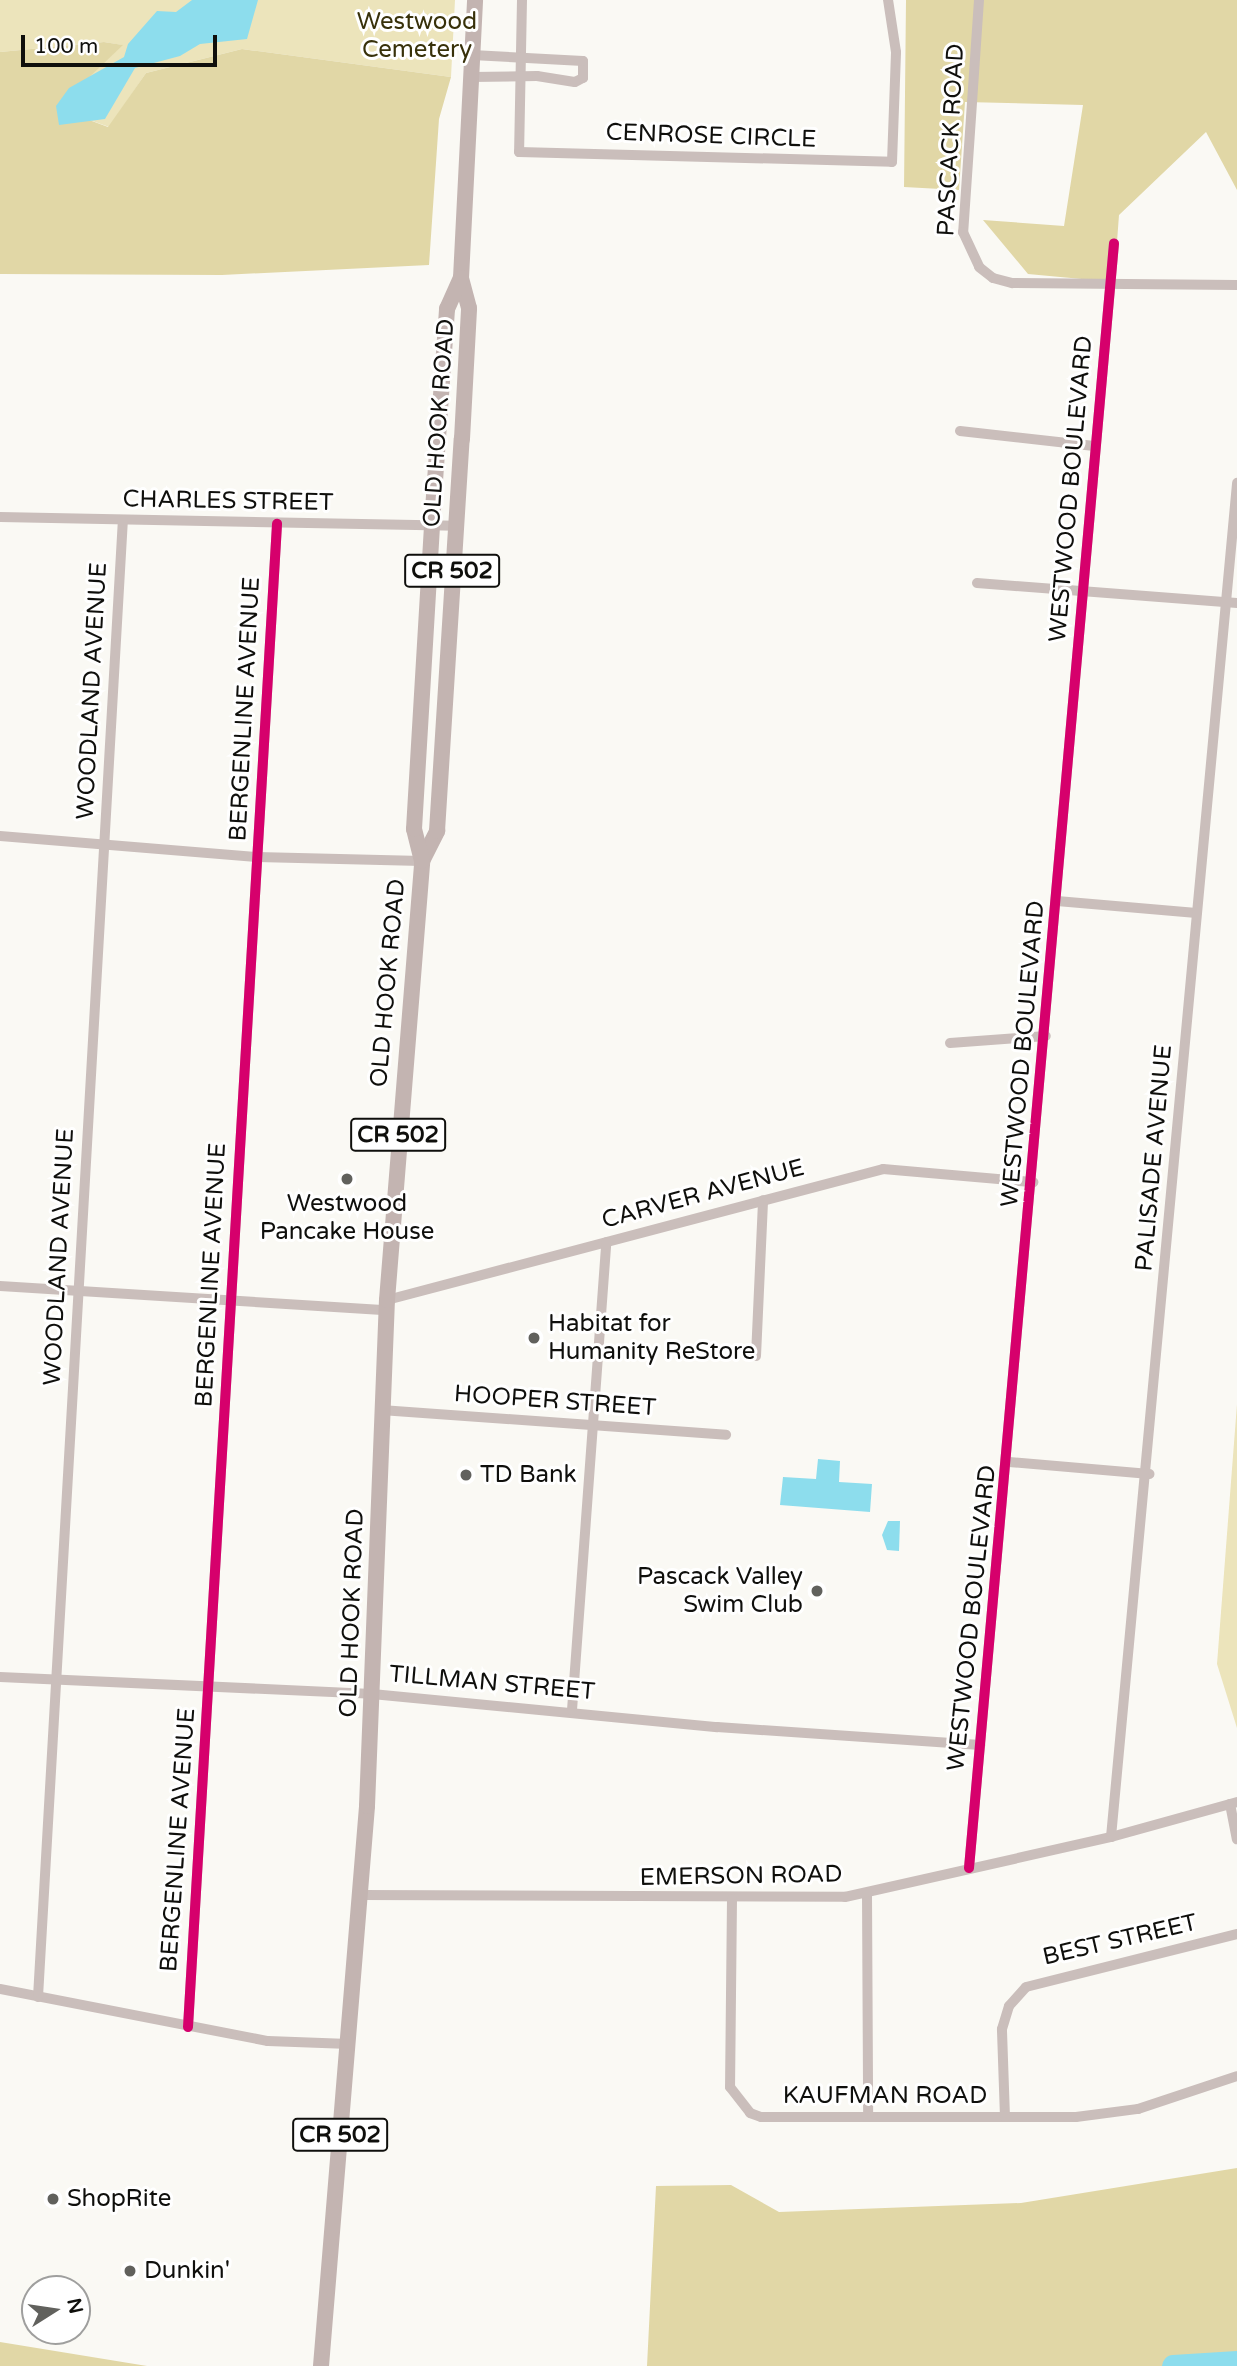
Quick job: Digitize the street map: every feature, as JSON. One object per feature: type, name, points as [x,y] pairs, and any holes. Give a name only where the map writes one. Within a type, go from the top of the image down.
[{"type":"main road","name":"OLD HOOK ROAD","points":[[422,861],[437,831],[456,526],[469,308],[461,278],[475,0]]},
{"type":"main road","name":"OLD HOOK ROAD","points":[[321,2366],[361,1895],[372,1694],[387,1305],[422,861],[414,829],[432,524],[447,309],[461,278]]},
{"type":"street","name":"CENROSE CIRCLE","points":[[522,0],[519,152],[892,162],[895,52],[888,0]]},
{"type":"street","name":"PASCACK ROAD","points":[[979,0],[963,232],[968,251],[993,278],[1012,283],[1237,285]]},
{"type":"street","points":[[472,55],[521,60],[575,57],[583,61],[583,78],[575,82],[520,76],[472,76]]},
{"type":"street","name":"WESTWOOD BOULEVARD","points":[[969,1868],[1034,1182],[1094,446],[1114,243]]},
{"type":"street","points":[[960,431],[1094,446]]},
{"type":"street","name":"PALISADE AVENUE","points":[[1111,1837],[1149,1475],[1223,601],[1237,482]]},
{"type":"street","name":"CHARLES STREET","points":[[0,517],[456,526]]},
{"type":"street","name":"WOODLAND AVENUE","points":[[38,1997],[123,520]]},
{"type":"street","name":"BERGENLINE AVENUE","points":[[188,2027],[277,524]]},
{"type":"street","points":[[977,583],[1237,603]]},
{"type":"street","points":[[0,836],[257,857],[422,861]]},
{"type":"street","points":[[1057,901],[1196,913]]},
{"type":"street","points":[[950,1043],[1046,1036]]},
{"type":"street","name":"CARVER AVENUE","points":[[0,1286],[231,1300],[387,1305],[606,1241],[883,1169],[1034,1182]]},
{"type":"street","points":[[756,1356],[763,1200]]},
{"type":"street","points":[[572,1710],[606,1241]]},
{"type":"street","name":"HOOPER STREET","points":[[381,1410],[592,1423],[726,1435]]},
{"type":"street","points":[[1009,1462],[1149,1475]]},
{"type":"street","name":"TILLMAN STREET","points":[[0,1678],[372,1694],[572,1710],[717,1727],[980,1745]]},
{"type":"street","points":[[1233,1803],[1237,1839]]},
{"type":"street","name":"EMERSON ROAD","points":[[361,1895],[732,1899],[867,1894],[969,1868],[1111,1837],[1233,1803]]},
{"type":"street","points":[[867,1894],[867,2117]]},
{"type":"street","name":"KAUFMAN ROAD","points":[[732,1899],[730,2076],[734,2097],[761,2117],[1076,2117],[1138,2109],[1237,2076]]},
{"type":"street","name":"BEST STREET","points":[[1005,2117],[1002,2029],[1009,2006],[1026,1987],[1237,1934]]},
{"type":"street","points":[[0,1989],[268,2042],[349,2043]]},
{"type":"green space","name":"Westwood Cemetery","points":[[0,0],[455,0],[451,77],[242,49],[146,73],[109,127],[57,108],[122,45],[104,42],[0,52]]},
{"type":"green space","points":[[1237,1404],[1237,1728],[1217,1664]]},
{"type":"shaded area","points":[[906,0],[1237,0],[1237,190],[1206,132],[1119,215],[1114,282],[1028,274],[983,220],[1064,226],[1083,105],[965,102],[959,190],[904,187]]},
{"type":"shaded area","points":[[104,42],[123,45],[57,108],[108,127],[146,73],[242,49],[451,77],[439,119],[429,265],[222,275],[0,274],[0,52]]},
{"type":"shaded area","points":[[1237,2168],[1237,2366],[647,2366],[656,2186],[731,2185],[779,2212],[1021,2203]]},
{"type":"shaded area","points":[[0,2342],[147,2366],[0,2366]]},
{"type":"water","points":[[192,0],[258,0],[247,39],[200,44],[180,56],[135,68],[105,119],[59,125],[56,106],[69,88],[124,57],[128,44],[157,11],[176,12]]},
{"type":"water","points":[[818,1459],[840,1461],[839,1482],[872,1484],[870,1512],[780,1505],[783,1477],[816,1479]]},
{"type":"water","points":[[888,1521],[900,1521],[899,1551],[887,1550],[882,1535]]},
{"type":"waterway","points":[[1173,2366],[1237,2362]]},
{"type":"cycle path","points":[[969,1868],[1114,243]]},
{"type":"cycle path","points":[[188,2027],[277,524]]},
{"type":"place","name":"Westwood Pancake House","points":[[347,1179]]},
{"type":"place","name":"Habitat for Humanity ReStore","points":[[534,1338]]},
{"type":"place","name":"TD Bank","points":[[466,1475]]},
{"type":"place","name":"Pascack Valley Swim Club","points":[[817,1591]]},
{"type":"place","name":"ShopRite","points":[[53,2199]]},
{"type":"place","name":"Dunkin'","points":[[130,2271]]}]
